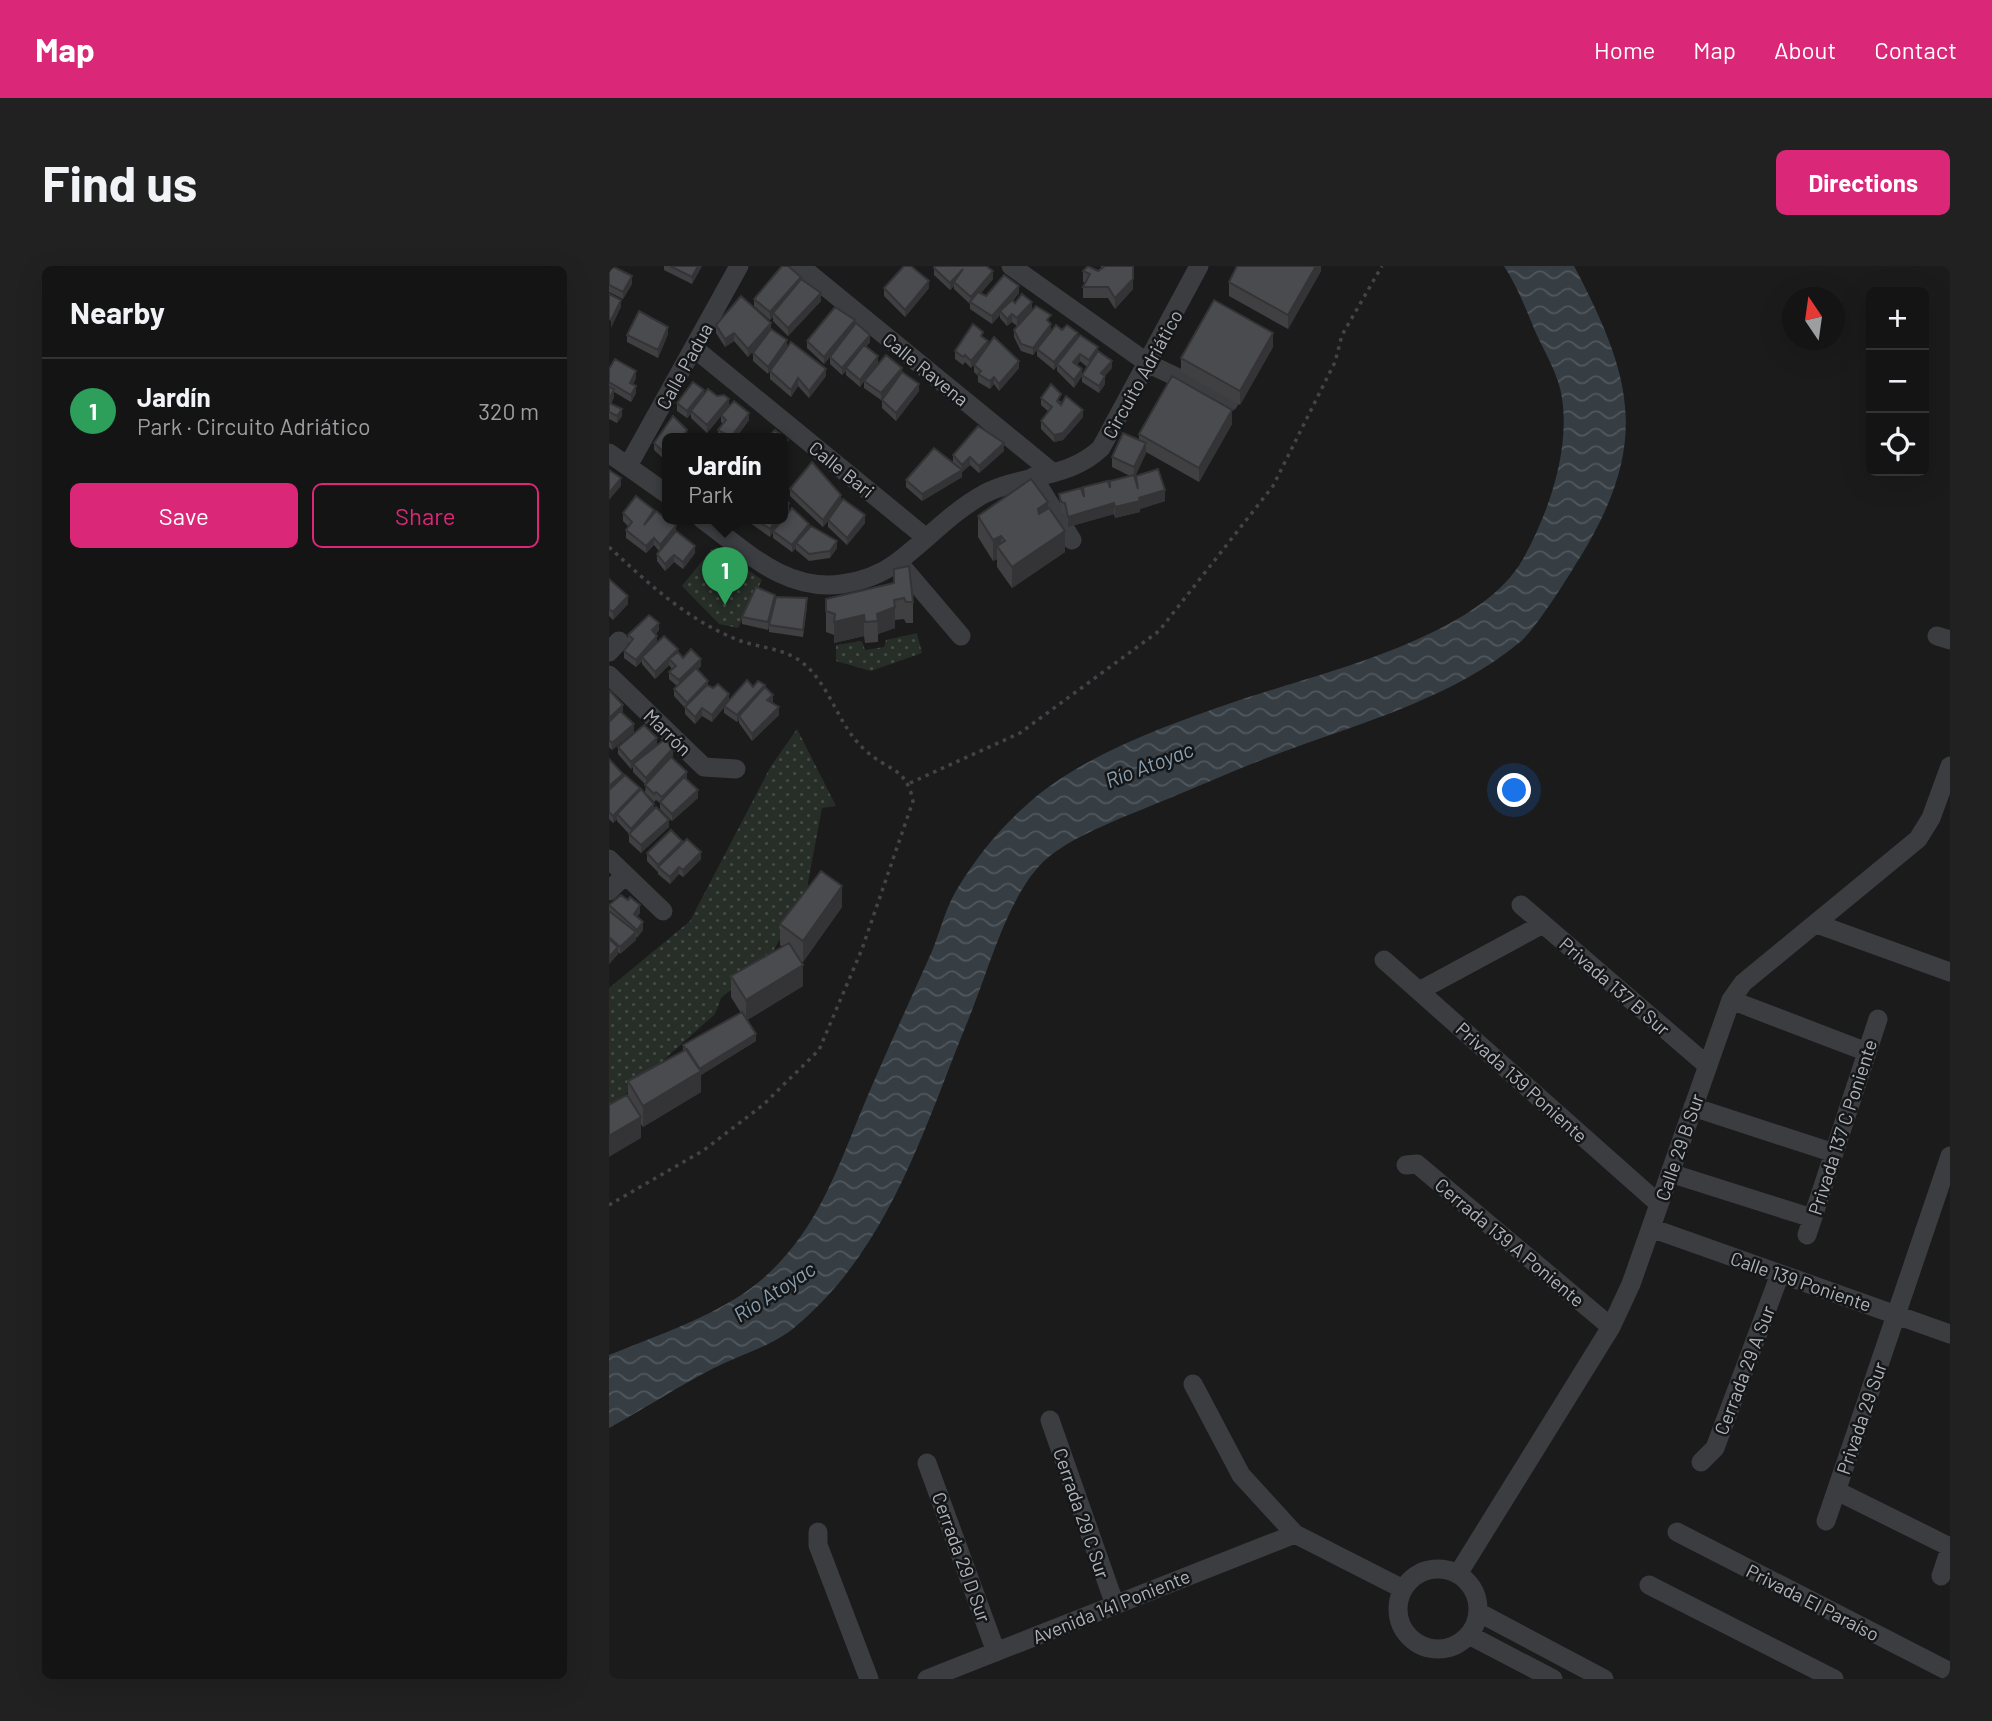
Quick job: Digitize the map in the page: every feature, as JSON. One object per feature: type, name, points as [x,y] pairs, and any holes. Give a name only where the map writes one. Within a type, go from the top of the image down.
[{"type":"street","name":"Calle Padua","points":[[628,466],[739,266]]},
{"type":"street","name":"Calle Ravena","points":[[800,266],[1042,475],[1072,540]]},
{"type":"street","points":[[1011,266],[1149,364],[1229,402]]},
{"type":"street","name":"Circuito Adriático","points":[[709,524],[782,577],[813,586],[862,581],[898,562],[925,537],[983,495],[1042,475],[1069,470],[1086,462],[1101,448],[1149,364],[1199,266]]},
{"type":"street","name":"Calle Bari","points":[[694,348],[925,537]]},
{"type":"street","points":[[609,453],[662,490]]},
{"type":"street","points":[[898,562],[961,636]]},
{"type":"street","name":"Marrón","points":[[609,675],[704,767],[736,769]]},
{"type":"street","name":"Calle 29 B Sur","points":[[1458,1574],[1611,1327],[1651,1228],[1731,1000],[1743,984],[1918,839],[1931,818],[1950,766]]},
{"type":"street","points":[[609,859],[663,911]]},
{"type":"street","points":[[609,891],[625,874]]},
{"type":"street","name":"Privada 137 B Sur","points":[[1521,905],[1708,1066]]},
{"type":"street","points":[[1419,991],[1543,923]]},
{"type":"street","points":[[1817,924],[1950,972]]},
{"type":"street","name":"Privada 139 Poniente","points":[[1384,960],[1659,1204]]},
{"type":"street","points":[[1731,1000],[1867,1052]]},
{"type":"street","name":"Privada 137 C Poniente","points":[[1670,1173],[1809,1226],[1878,1019]]},
{"type":"street","points":[[1693,1107],[1834,1153]]},
{"type":"street","name":"Privada 29 Sur","points":[[1826,1521],[1950,1156]]},
{"type":"street","name":"Cerrada 139 A Poniente","points":[[1406,1165],[1417,1164],[1611,1327]]},
{"type":"street","name":"Calle 139 Poniente","points":[[1651,1228],[1950,1334]]},
{"type":"street","name":"Cerrada 29 A Sur","points":[[1701,1462],[1715,1448],[1780,1274]]},
{"type":"street","points":[[1193,1384],[1241,1475],[1294,1534],[1403,1588]]},
{"type":"street","name":"Cerrada 29 C Sur","points":[[1050,1420],[1115,1605]]},
{"type":"street","name":"Cerrada 29 D Sur","points":[[927,1463],[996,1652]]},
{"type":"street","points":[[1837,1491],[1950,1548],[1941,1576]]},
{"type":"street","points":[[818,1532],[818,1545],[869,1679]]},
{"type":"street","name":"Privada El Paraíso","points":[[1677,1532],[1950,1672]]},
{"type":"street","name":"Avenida 141 Poniente","points":[[927,1679],[1294,1534]]},
{"type":"street","points":[[1446,1569],[1458,1574],[1469,1583],[1476,1597],[1478,1612],[1469,1634],[1460,1642],[1437,1649],[1415,1642],[1400,1623],[1399,1600],[1403,1588],[1421,1572],[1446,1569]]},
{"type":"street","points":[[1649,1584],[1834,1679]]},
{"type":"street","points":[[1478,1612],[1604,1679]]},
{"type":"street","points":[[1469,1634],[1553,1679]]},
{"type":"path","points":[[910,783],[1020,733],[1159,631],[1273,486],[1335,362],[1342,335],[1382,266]]},
{"type":"path","points":[[609,547],[665,599],[690,616],[739,640],[787,654],[804,663],[825,691],[849,734],[866,752],[901,773],[910,783],[913,801],[862,949],[819,1050],[764,1105],[704,1150],[609,1205]]},
{"type":"shaded area","points":[[717,547],[762,580],[738,628],[719,624],[682,586],[711,550]]},
{"type":"shaded area","points":[[917,633],[922,653],[871,671],[836,661],[836,645],[862,641],[865,650],[884,647],[886,640]]},
{"type":"shaded area","points":[[797,729],[836,806],[822,808],[806,893],[768,960],[721,998],[715,1014],[609,1109],[609,988],[690,921],[771,766]]},
{"type":"water","name":"Río Atoyac","points":[[1504,266],[1574,266],[1608,339],[1619,372],[1625,404],[1625,436],[1620,470],[1607,505],[1582,554],[1528,634],[1495,661],[1440,692],[1381,717],[1259,761],[1119,819],[1085,834],[1044,861],[1020,892],[1010,912],[921,1140],[881,1221],[857,1259],[829,1295],[786,1334],[699,1376],[609,1428],[609,1355],[727,1304],[760,1281],[778,1264],[807,1227],[830,1186],[933,950],[952,899],[985,848],[1021,810],[1067,774],[1149,733],[1234,702],[1349,666],[1433,632],[1470,611],[1501,587],[1523,559],[1541,521],[1555,481],[1564,418],[1555,372]]},
{"type":"building","points":[[609,266],[632,276],[623,292],[609,285]]},
{"type":"building","points":[[670,266],[698,266],[692,277]]},
{"type":"building","points":[[782,266],[788,266],[801,277],[770,312],[754,299]]},
{"type":"building","points":[[904,266],[911,266],[929,281],[905,310],[884,288]]},
{"type":"building","points":[[935,266],[986,266],[993,271],[971,297],[954,282],[963,269],[950,283]]},
{"type":"building","points":[[1088,266],[1098,271],[1105,266],[1133,266],[1133,279],[1115,298],[1108,287],[1083,287],[1090,274],[1083,271]]},
{"type":"building","points":[[1237,266],[1316,266],[1288,315],[1229,282]]},
{"type":"building","points":[[1004,275],[1019,286],[992,316],[970,302],[978,292],[986,296]]},
{"type":"building","points":[[801,279],[821,293],[788,328],[773,313]]},
{"type":"building","points":[[609,294],[621,300],[611,320],[609,319]]},
{"type":"building","points":[[1022,294],[1032,302],[1017,318],[1012,314],[1007,319],[1000,311],[1012,300],[1015,303]]},
{"type":"building","points":[[741,296],[771,323],[748,349],[734,333],[725,339],[716,325]]},
{"type":"building","points":[[1214,300],[1273,333],[1240,391],[1181,358]]},
{"type":"building","points":[[1036,306],[1051,315],[1047,320],[1051,324],[1033,348],[1021,344],[1014,330]]},
{"type":"building","points":[[835,307],[855,320],[824,357],[807,341]]},
{"type":"building","points":[[639,311],[668,327],[658,350],[627,335]]},
{"type":"building","points":[[856,323],[870,335],[842,368],[830,357]]},
{"type":"building","points":[[973,324],[983,332],[981,336],[988,341],[971,361],[955,351]]},
{"type":"building","points":[[1056,325],[1062,330],[1067,325],[1078,333],[1054,362],[1037,349]]},
{"type":"building","points":[[771,329],[787,340],[768,367],[753,353]]},
{"type":"building","points":[[1080,335],[1098,347],[1089,360],[1080,354],[1073,362],[1082,369],[1074,380],[1057,364]]},
{"type":"building","points":[[994,337],[1019,361],[999,384],[994,377],[990,381],[978,374],[981,371],[974,365]]},
{"type":"building","points":[[791,342],[826,369],[809,391],[798,378],[791,390],[770,371]]},
{"type":"building","points":[[864,345],[878,356],[860,380],[846,368]]},
{"type":"building","points":[[1098,351],[1112,361],[1101,373],[1105,376],[1099,386],[1082,375]]},
{"type":"building","points":[[886,355],[902,368],[881,393],[864,381]]},
{"type":"building","points":[[615,359],[636,371],[630,383],[636,386],[631,395],[609,382],[609,369]]},
{"type":"building","points":[[902,372],[919,384],[896,413],[882,400]]},
{"type":"building","points":[[1172,376],[1232,410],[1199,468],[1139,434]]},
{"type":"building","points":[[693,382],[704,390],[687,411],[677,403]]},
{"type":"building","points":[[1051,384],[1061,394],[1057,401],[1061,405],[1066,396],[1083,410],[1063,433],[1054,435],[1041,421],[1052,407],[1041,398]]},
{"type":"building","points":[[609,387],[614,389],[609,400]]},
{"type":"building","points":[[708,389],[717,396],[724,395],[729,399],[707,425],[691,411]]},
{"type":"building","points":[[734,401],[749,413],[734,433],[718,430],[726,420],[721,415]]},
{"type":"building","points":[[609,403],[622,409],[617,416],[609,412]]},
{"type":"building","points":[[673,416],[687,430],[685,433],[662,433],[662,450],[654,443]]},
{"type":"building","points":[[978,426],[1004,443],[979,466],[970,457],[962,465],[953,455]]},
{"type":"building","points":[[1123,433],[1146,443],[1134,467],[1112,457]]},
{"type":"building","points":[[934,448],[962,470],[922,494],[906,480]]},
{"type":"building","points":[[812,462],[841,495],[823,520],[790,489]]},
{"type":"building","points":[[1158,469],[1165,490],[1139,498],[1140,501],[1115,507],[1114,503],[1068,517],[1065,503],[1061,502],[1059,494],[1081,488],[1084,497],[1083,487],[1108,481],[1110,488],[1110,481],[1134,475],[1138,489],[1136,476]]},
{"type":"building","points":[[609,470],[621,478],[609,493]]},
{"type":"building","points":[[1031,479],[1048,502],[1038,509],[1039,514],[1049,508],[1065,531],[1012,567],[997,546],[1005,541],[1001,536],[993,540],[978,516]]},
{"type":"building","points":[[636,496],[654,510],[644,525],[656,511],[662,516],[662,524],[676,526],[660,545],[654,538],[646,546],[626,530],[632,522],[623,513]]},
{"type":"building","points":[[843,499],[865,515],[847,538],[828,520]]},
{"type":"building","points":[[792,508],[809,524],[792,545],[773,531],[779,524],[788,524],[788,513]]},
{"type":"building","points":[[811,526],[837,541],[830,551],[809,554],[796,543]]},
{"type":"building","points":[[676,531],[695,546],[683,562],[674,555],[665,564],[657,554]]},
{"type":"building","points":[[909,566],[913,602],[906,602],[904,598],[894,600],[895,607],[877,614],[878,621],[865,622],[864,615],[834,622],[835,614],[826,611],[826,599],[894,583],[894,569]]},
{"type":"building","points":[[609,579],[628,596],[613,612],[609,609]]},
{"type":"building","points":[[756,587],[775,595],[768,622],[742,617]]},
{"type":"building","points":[[776,597],[807,598],[803,630],[769,625]]},
{"type":"building","points":[[649,615],[659,623],[652,630],[657,636],[636,660],[624,651],[633,639],[628,635]]},
{"type":"building","points":[[664,636],[678,649],[655,672],[642,657]]},
{"type":"building","points":[[691,649],[701,659],[679,680],[669,672],[676,666],[669,659],[678,652],[683,658]]},
{"type":"building","points":[[696,668],[708,681],[687,703],[674,689]]},
{"type":"building","points":[[747,680],[753,687],[758,681],[765,685],[737,715],[724,706]]},
{"type":"building","points":[[718,684],[729,694],[712,715],[702,708],[695,717],[685,707],[707,685],[713,688]]},
{"type":"building","points":[[765,687],[773,695],[767,700],[779,707],[752,734],[739,716]]},
{"type":"building","points":[[609,692],[623,705],[609,718]]},
{"type":"building","points":[[620,711],[634,724],[612,743],[609,740],[609,722]]},
{"type":"building","points":[[644,725],[657,738],[631,762],[618,747]]},
{"type":"building","points":[[665,739],[673,748],[646,778],[633,764]]},
{"type":"building","points":[[671,757],[687,772],[662,797],[656,792],[654,794],[645,785]]},
{"type":"building","points":[[609,759],[623,774],[609,786]]},
{"type":"building","points":[[625,775],[640,788],[613,816],[609,812],[609,790]]},
{"type":"building","points":[[684,777],[698,790],[672,814],[660,802]]},
{"type":"building","points":[[641,789],[654,804],[631,829],[617,814]]},
{"type":"building","points":[[656,807],[669,820],[641,845],[629,834]]},
{"type":"building","points":[[671,830],[682,841],[658,865],[647,853]]},
{"type":"building","points":[[687,839],[701,852],[683,870],[679,867],[670,877],[658,867]]},
{"type":"building","points":[[821,871],[842,886],[803,941],[780,924]]},
{"type":"building","points":[[621,895],[628,900],[630,897],[640,905],[634,914],[643,922],[637,930],[609,905]]},
{"type":"building","points":[[609,911],[636,932],[620,947],[609,937]]},
{"type":"building","points":[[609,939],[618,947],[609,957]]},
{"type":"building","points":[[789,943],[803,965],[746,1000],[731,976]]},
{"type":"building","points":[[742,1012],[756,1034],[699,1069],[683,1045]]},
{"type":"building","points":[[687,1049],[701,1071],[643,1106],[628,1081]]},
{"type":"building","points":[[627,1095],[641,1117],[609,1136],[609,1105]]},
{"type":"place","name":"Jardín","points":[[725,605]]}]
